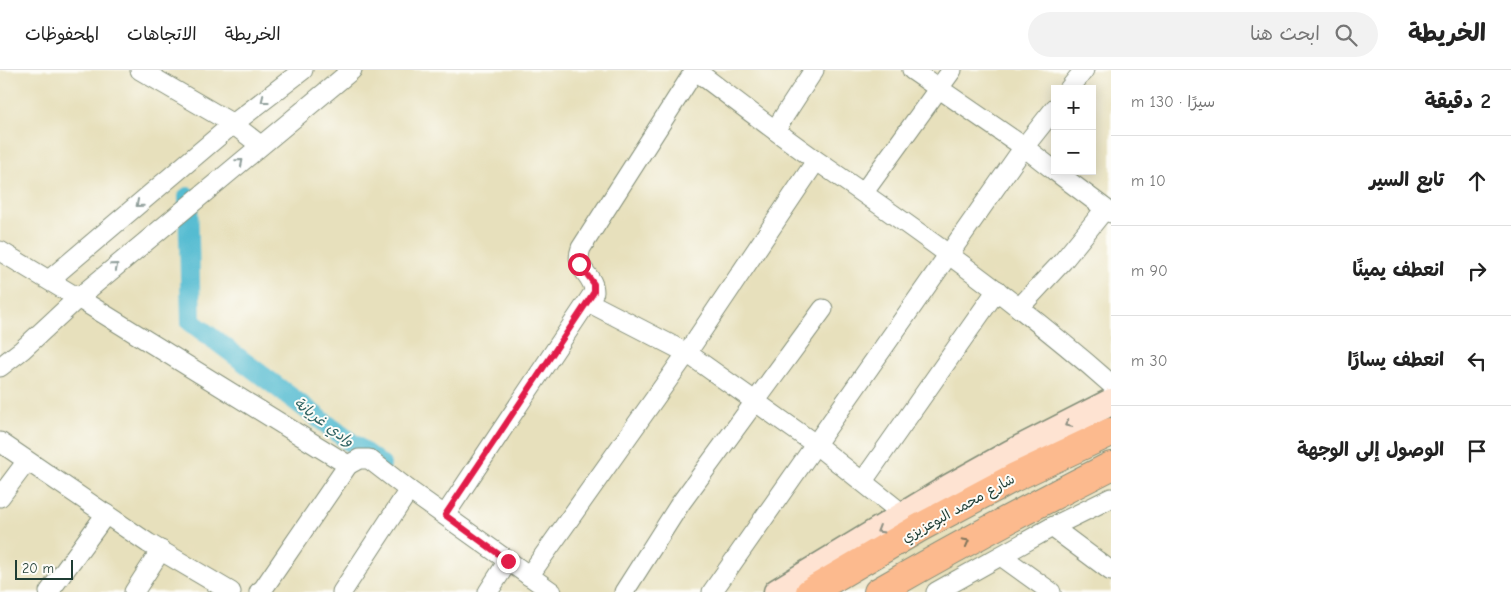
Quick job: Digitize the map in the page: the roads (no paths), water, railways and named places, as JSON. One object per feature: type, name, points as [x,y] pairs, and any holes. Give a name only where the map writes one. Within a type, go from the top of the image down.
[{"type":"highway","name":"شارع محمد البوعزيزي","points":[[810,592],[919,528],[1013,478],[1111,432]]},
{"type":"highway","points":[[878,592],[932,561],[1111,466]]},
{"type":"main road","points":[[777,592],[950,487],[1011,453],[1111,402]]},
{"type":"street","points":[[140,70],[234,124],[260,145]]},
{"type":"street","points":[[49,280],[234,124],[303,70]]},
{"type":"street","points":[[0,367],[22,350],[78,298],[352,70]]},
{"type":"street","points":[[445,515],[594,292],[594,284],[579,264],[578,257],[581,248],[695,70],[816,161],[864,192],[948,256],[997,290],[1111,384]]},
{"type":"street","points":[[776,130],[814,70]]},
{"type":"street","points":[[912,70],[1024,147],[1051,168]]},
{"type":"street","points":[[864,192],[952,70]]},
{"type":"street","points":[[1073,85],[1084,70]]},
{"type":"street","points":[[712,592],[1024,147],[1051,113]]},
{"type":"street","points":[[529,576],[687,353],[816,161]]},
{"type":"street","points":[[1019,308],[1108,211],[1060,175]]},
{"type":"street","points":[[0,251],[348,465]]},
{"type":"street","points":[[863,481],[997,290]]},
{"type":"street","points":[[588,302],[687,353],[815,444],[904,516]]},
{"type":"street","points":[[624,592],[680,504],[822,309]]},
{"type":"street","points":[[0,442],[161,550],[231,592]]},
{"type":"street","points":[[259,592],[263,589],[348,465],[359,459],[372,461],[409,490],[552,592]]},
{"type":"street","points":[[0,497],[27,461]]},
{"type":"street","points":[[342,592],[409,490]]},
{"type":"street","points":[[932,561],[950,589],[1000,556],[1052,526],[1111,498]]},
{"type":"street","points":[[49,592],[106,514]]},
{"type":"street","points":[[1052,526],[1111,571]]},
{"type":"street","points":[[134,592],[161,550]]},
{"type":"street","points":[[1000,556],[1051,592]]},
{"type":"street","points":[[488,592],[508,561]]},
{"type":"waterway","name":"وادي غريانة","points":[[188,197],[191,322],[381,465]]}]
